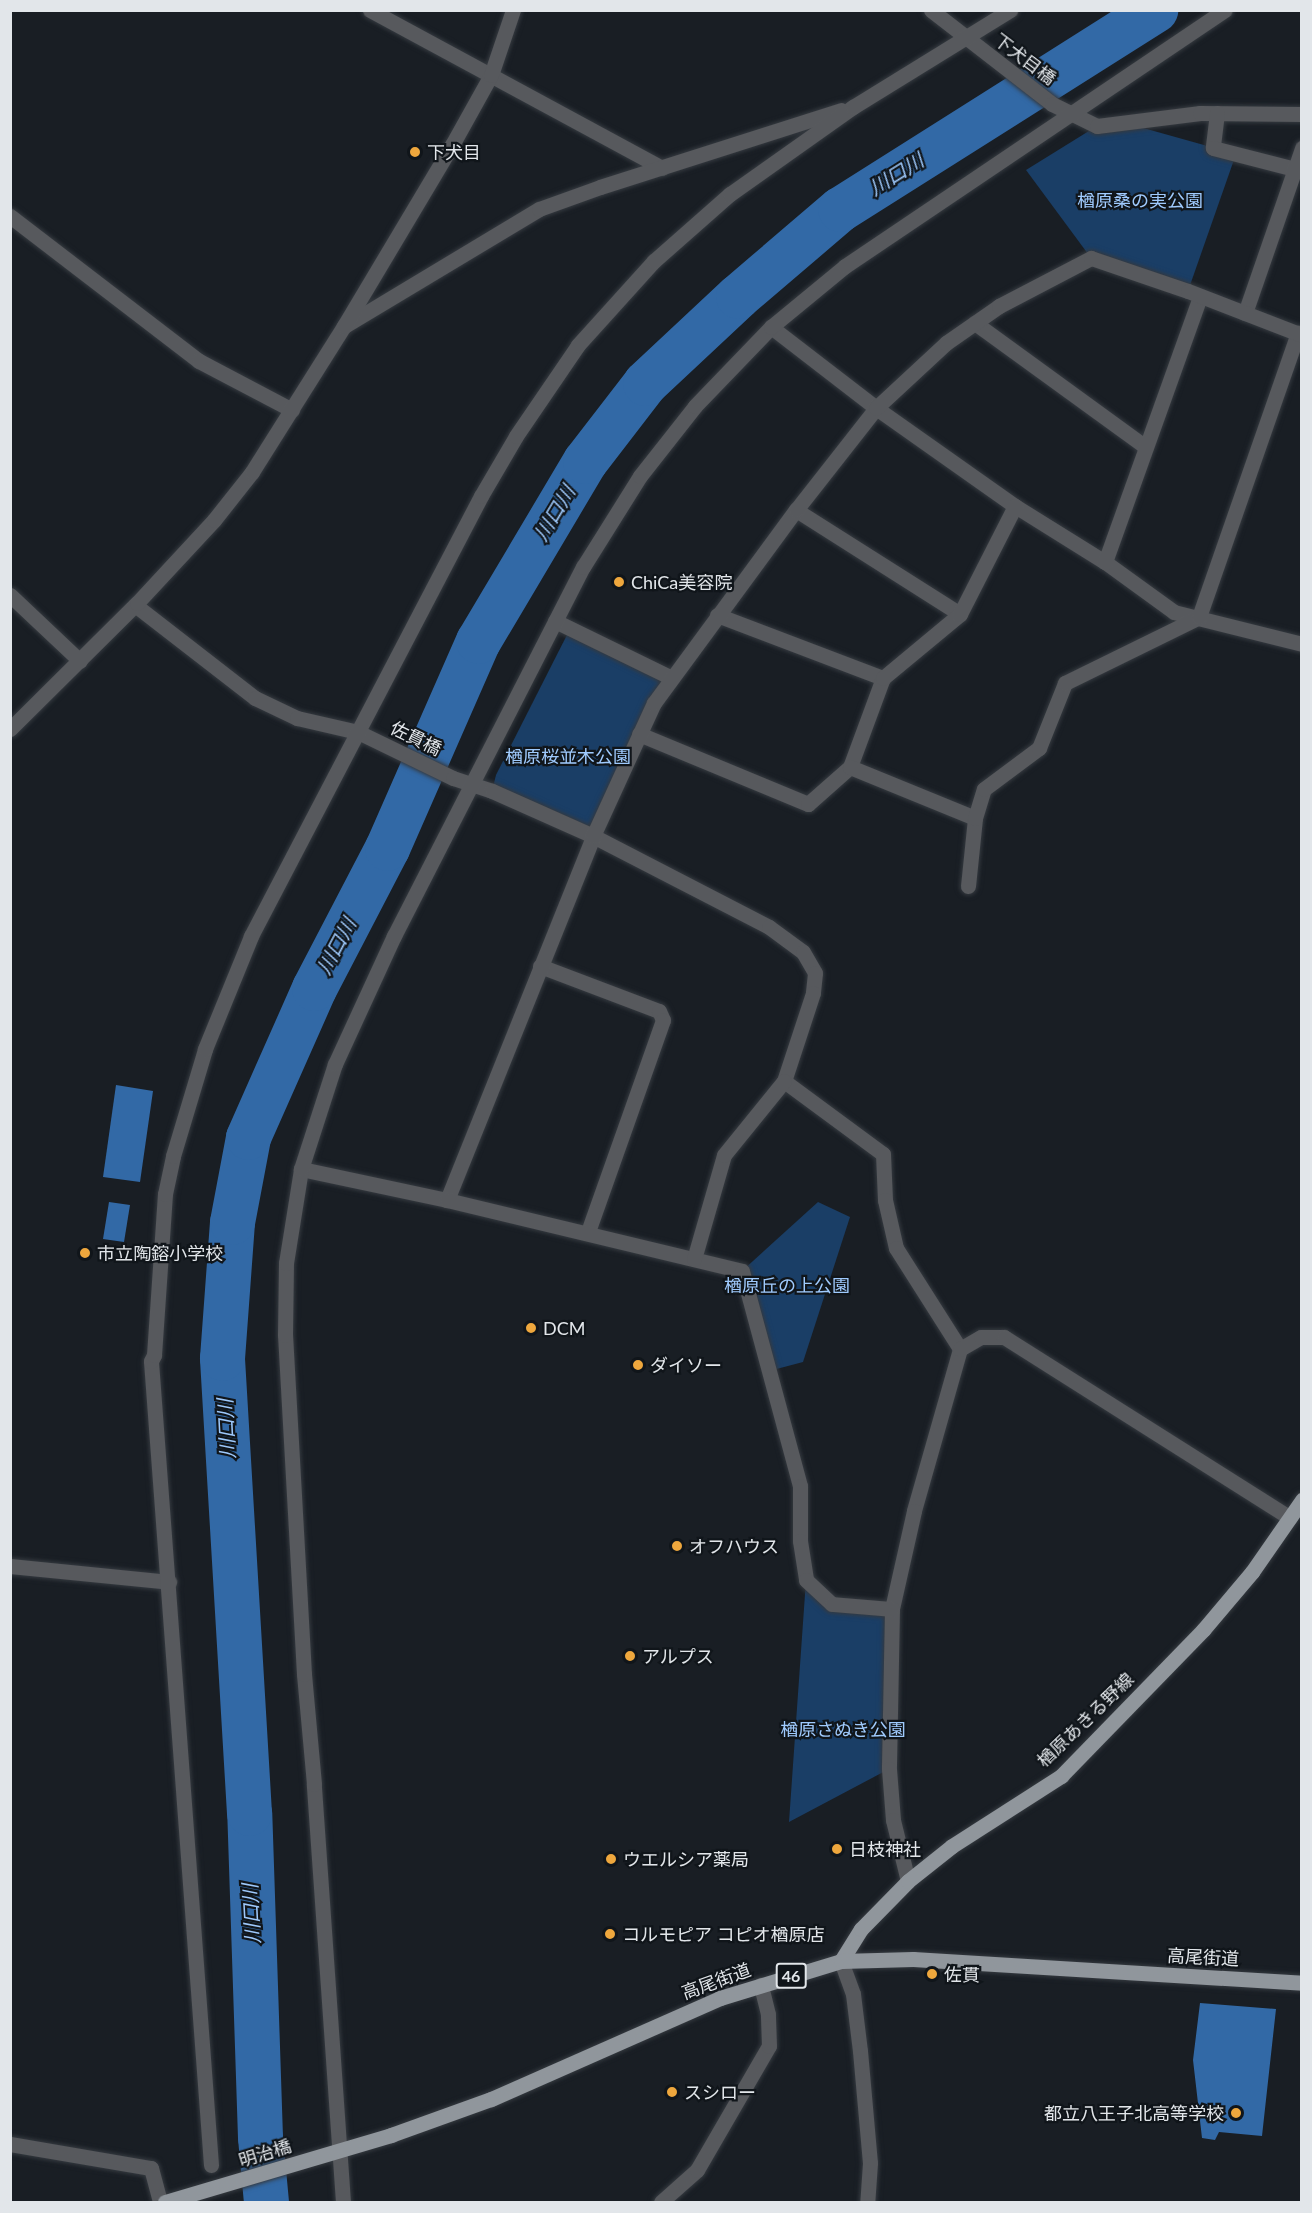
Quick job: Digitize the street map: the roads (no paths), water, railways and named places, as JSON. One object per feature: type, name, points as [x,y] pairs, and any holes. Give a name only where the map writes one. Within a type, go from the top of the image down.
[{"type":"main road","name":"楢原あきる野線","points":[[841,1961],[861,1929],[908,1881],[952,1846],[1061,1776],[1203,1630],[1252,1572],[1302,1500]]},
{"type":"main road","name":"高尾街道","points":[[312,2159],[491,2099],[658,2023],[720,1998],[841,1961],[913,1959],[1302,1983]]},
{"type":"main road","name":"明治橋","points":[[165,2202],[312,2159]]},
{"type":"street","points":[[370,10],[662,168]]},
{"type":"street","points":[[10,729],[135,604],[214,520],[252,472],[344,326],[491,75],[513,10]]},
{"type":"street","name":"下犬目橋","points":[[931,10],[1052,104],[1097,126],[1217,113],[1302,114]]},
{"type":"street","points":[[211,2165],[151,1361],[154,1355],[165,1194],[173,1156],[205,1049],[251,936],[363,734],[481,496],[516,436],[578,345],[641,274],[706,214],[777,159],[853,106],[970,41],[1010,10]]},
{"type":"street","points":[[343,2202],[304,1674],[285,1335],[286,1263],[301,1169],[335,1064],[394,936],[555,621],[602,535],[640,476],[695,406],[771,327],[866,250],[1225,10]]},
{"type":"street","points":[[344,326],[539,209],[600,186],[853,106]]},
{"type":"street","points":[[1217,113],[1213,148],[1295,170]]},
{"type":"street","points":[[1245,313],[1302,148]]},
{"type":"street","points":[[10,216],[199,361],[292,410]]},
{"type":"street","points":[[447,1200],[593,836],[654,703],[796,510],[876,408],[946,343],[999,306],[1091,258],[1300,334],[1199,617],[1065,683],[1039,748],[984,789],[975,818],[968,886]]},
{"type":"street","points":[[1105,562],[1144,446],[1200,296]]},
{"type":"street","points":[[975,323],[1144,446]]},
{"type":"street","points":[[771,327],[876,408],[1015,507],[1105,562],[1174,612],[1302,644]]},
{"type":"street","points":[[639,734],[808,804],[850,767],[883,678],[960,614],[1015,507]]},
{"type":"street","points":[[796,510],[960,614]]},
{"type":"street","points":[[10,594],[80,661]]},
{"type":"street","name":"佐貫橋","points":[[135,604],[255,698],[297,718],[363,734],[447,776],[593,836],[769,927],[803,952],[815,973],[813,993],[784,1081]]},
{"type":"street","points":[[717,615],[883,678]]},
{"type":"street","points":[[555,621],[672,678]]},
{"type":"street","points":[[850,767],[975,818]]},
{"type":"street","points":[[540,966],[659,1011],[663,1020],[588,1232]]},
{"type":"street","points":[[694,1259],[724,1155],[784,1081],[883,1154],[885,1200],[896,1248],[960,1349]]},
{"type":"street","points":[[301,1169],[588,1232],[742,1271],[800,1486],[800,1542],[806,1580],[832,1604],[892,1609]]},
{"type":"street","points":[[908,1881],[892,1820],[889,1769],[892,1609],[914,1511],[960,1349],[981,1337],[1005,1337],[1290,1518]]},
{"type":"street","points":[[10,1566],[169,1582]]},
{"type":"street","points":[[841,1961],[853,1994],[860,2051],[870,2163],[867,2202]]},
{"type":"street","points":[[661,2202],[697,2169],[769,2046],[768,2014],[761,1985]]},
{"type":"street","points":[[10,2144],[152,2168],[159,2202]]},
{"type":"waterway","name":"川口川","points":[[266,2202],[260,2137],[249,1813],[222,1358],[232,1222],[248,1137],[314,988],[387,848],[478,641],[585,461],[645,383],[738,296],[840,209],[1155,10]]},
{"type":"place","name":"下犬目","points":[[415,152]]},
{"type":"place","name":"ChiCa美容院","points":[[619,582]]},
{"type":"place","name":"市立陶鎔小学校","points":[[85,1253]]},
{"type":"place","name":"DCM","points":[[531,1328]]},
{"type":"place","name":"ダイソー","points":[[638,1365]]},
{"type":"place","name":"オフハウス","points":[[677,1546]]},
{"type":"place","name":"アルプス","points":[[630,1656]]},
{"type":"place","name":"日枝神社","points":[[837,1849]]},
{"type":"place","name":"ウエルシア薬局","points":[[611,1859]]},
{"type":"place","name":"コルモピア コピオ楢原店","points":[[610,1934]]},
{"type":"place","name":"佐貫","points":[[932,1974]]},
{"type":"place","name":"スシロー","points":[[672,2092]]},
{"type":"place","name":"都立八王子北高等学校","points":[[1236,2113]]},
{"type":"park label","name":"楢原桑の実公園","points":[[1140,200]]},
{"type":"park label","name":"楢原桜並木公園","points":[[568,756]]},
{"type":"park label","name":"楢原丘の上公園","points":[[787,1285]]},
{"type":"park label","name":"楢原さぬき公園","points":[[843,1729]]}]
